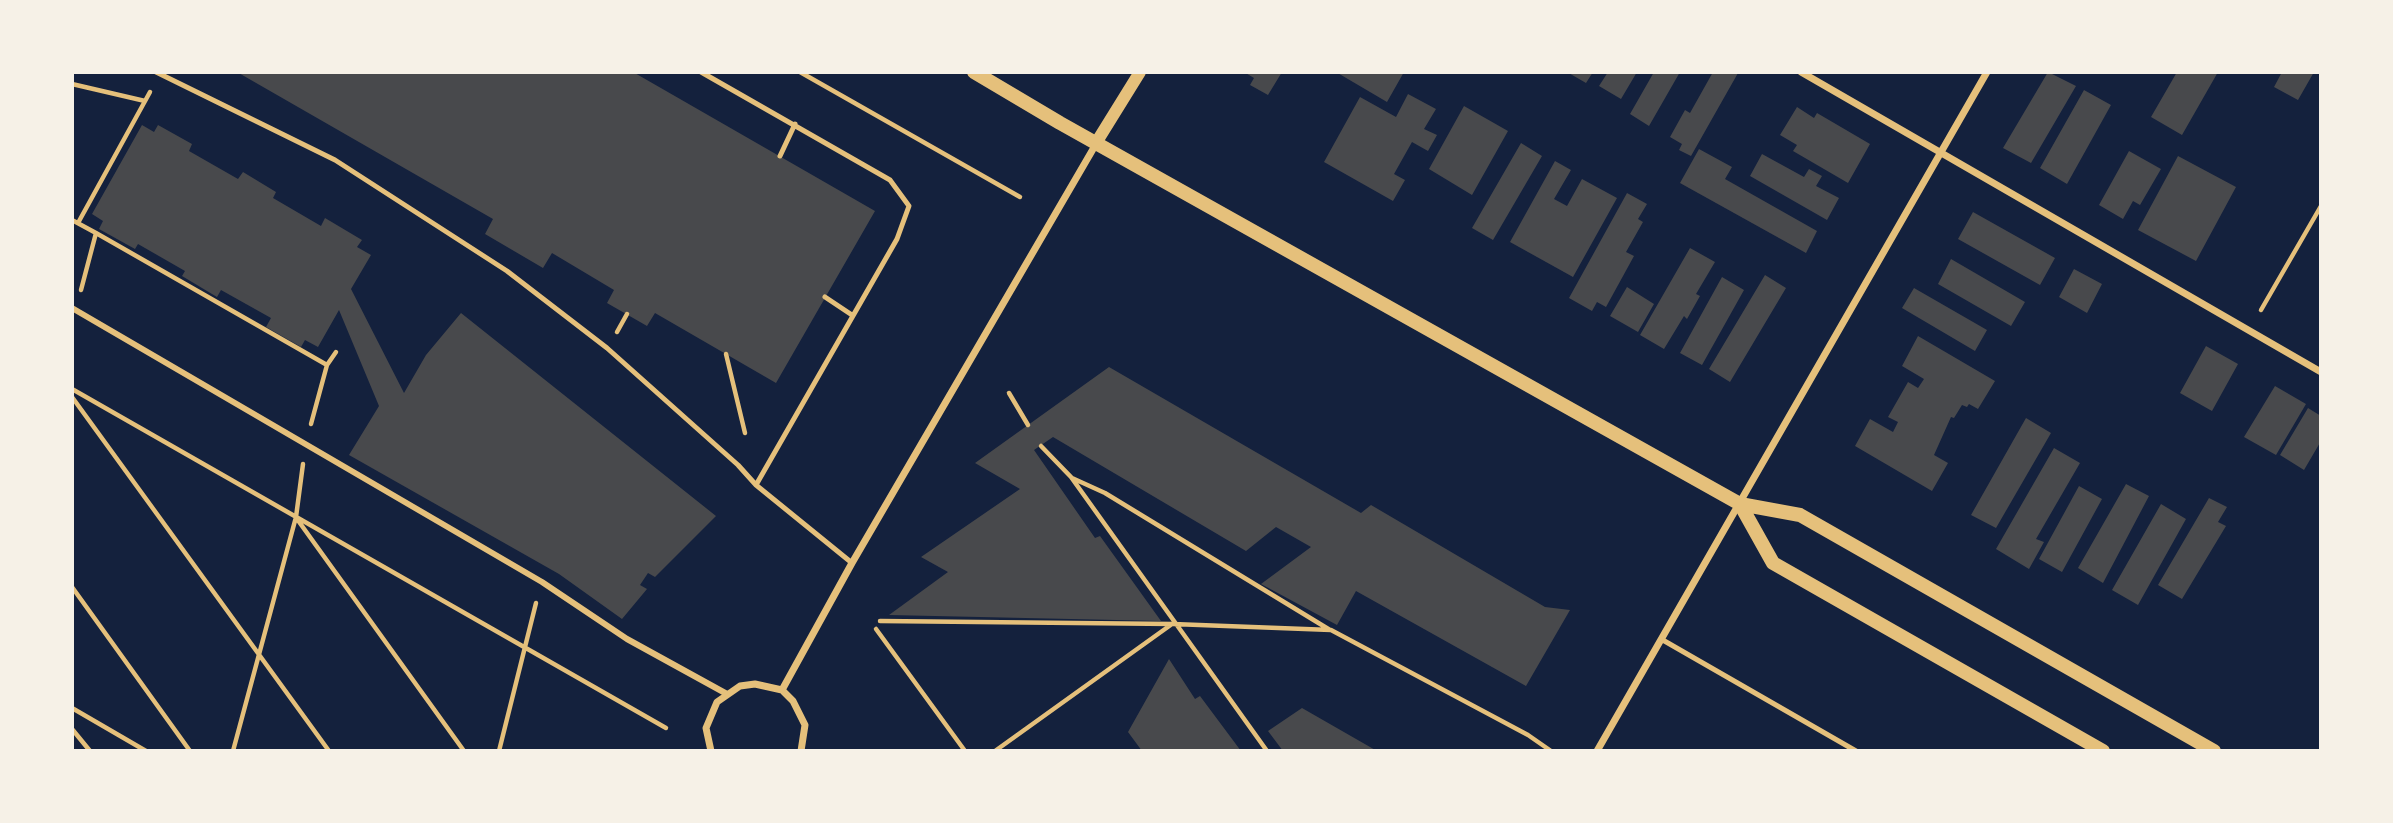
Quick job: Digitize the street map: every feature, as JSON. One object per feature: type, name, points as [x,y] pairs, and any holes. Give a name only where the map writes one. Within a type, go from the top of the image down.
[{"type":"main road","points":[[974,72],[1740,504],[1800,515],[2214,751]]},
{"type":"main road","points":[[1740,504],[1773,563],[2103,751]]},
{"type":"street","points":[[782,690],[852,563],[1140,72]]},
{"type":"street","points":[[1801,72],[2321,372]]},
{"type":"street","points":[[1597,751],[1987,72]]},
{"type":"street","points":[[74,309],[542,582],[627,639],[727,694]]},
{"type":"street","points":[[711,751],[707,741],[708,721],[717,702],[740,686],[755,684],[782,690],[793,701],[805,725],[801,751]]},
{"type":"lane","points":[[701,72],[890,180],[909,206],[897,239],[756,485]]},
{"type":"lane","points":[[158,73],[335,160],[507,271],[607,348],[738,465],[756,485],[852,563]]},
{"type":"lane","points":[[780,156],[795,124]]},
{"type":"lane","points":[[825,297],[852,315]]},
{"type":"lane","points":[[1661,639],[1856,751]]},
{"type":"path","points":[[800,72],[1020,197]]},
{"type":"path","points":[[78,223],[158,73]]},
{"type":"path","points":[[72,84],[145,101]]},
{"type":"path","points":[[2261,310],[2321,206]]},
{"type":"path","points":[[72,220],[327,365]]},
{"type":"path","points":[[74,309],[96,233]]},
{"type":"path","points":[[233,751],[296,517],[306,443],[327,365],[336,352]]},
{"type":"path","points":[[726,354],[744,433]]},
{"type":"path","points":[[72,389],[666,728]]},
{"type":"path","points":[[1009,393],[1028,425]]},
{"type":"path","points":[[72,397],[329,751]]},
{"type":"path","points":[[1041,446],[1071,478],[1173,624],[1267,751]]},
{"type":"path","points":[[1071,478],[1105,494],[1331,630],[1528,735],[1551,751]]},
{"type":"path","points":[[296,517],[464,751]]},
{"type":"path","points":[[499,751],[542,582]]},
{"type":"path","points":[[72,587],[190,751]]},
{"type":"path","points":[[880,621],[1173,624],[1331,630]]},
{"type":"path","points":[[995,751],[1173,624]]},
{"type":"path","points":[[876,629],[965,751]]},
{"type":"path","points":[[72,708],[146,751]]},
{"type":"path","points":[[72,729],[90,751]]},
{"type":"building","points":[[237,72],[633,72],[875,211],[776,383],[655,313],[647,326],[607,303],[614,290],[552,253],[543,268],[485,234],[493,219]]},
{"type":"building","points":[[1244,72],[1282,72],[1268,95],[1250,85],[1254,78]]},
{"type":"building","points":[[1336,72],[1404,72],[1387,102]]},
{"type":"building","points":[[1567,72],[1593,72],[1586,83]]},
{"type":"building","points":[[1608,72],[1637,72],[1621,99],[1599,86]]},
{"type":"building","points":[[1654,72],[1680,72],[1649,126],[1630,114]]},
{"type":"building","points":[[1713,72],[1738,73],[1691,156],[1679,150],[1682,144],[1670,137],[1685,110],[1690,113]]},
{"type":"building","points":[[2048,72],[2076,86],[2031,163],[2003,148]]},
{"type":"building","points":[[2177,72],[2218,72],[2182,135],[2151,117]]},
{"type":"building","points":[[2282,72],[2314,72],[2298,100],[2274,87]]},
{"type":"building","points":[[2084,90],[2111,105],[2067,184],[2040,168]]},
{"type":"building","points":[[1408,94],[1436,109],[1424,129],[1437,135],[1428,151],[1412,142],[1394,174],[1405,180],[1393,201],[1324,162],[1360,97],[1396,117]]},
{"type":"building","points":[[1464,106],[1508,131],[1472,195],[1429,169]]},
{"type":"building","points":[[1797,107],[1814,118],[1817,113],[1870,144],[1848,183],[1793,151],[1797,145],[1780,135]]},
{"type":"building","points":[[142,125],[154,132],[158,125],[192,144],[189,151],[238,179],[243,172],[276,192],[273,198],[321,226],[325,218],[362,240],[357,247],[371,255],[351,289],[404,393],[426,355],[461,313],[716,516],[655,577],[648,573],[640,585],[647,589],[622,619],[559,574],[349,455],[379,406],[339,310],[318,347],[305,340],[301,347],[266,327],[271,318],[221,290],[217,297],[182,276],[185,271],[138,244],[135,249],[99,229],[103,221],[92,214]]},
{"type":"building","points":[[1521,143],[1542,156],[1493,240],[1472,228]]},
{"type":"building","points":[[1699,149],[1732,167],[1725,179],[1817,231],[1806,253],[1680,183]]},
{"type":"building","points":[[2129,151],[2161,169],[2140,205],[2133,201],[2123,219],[2099,205]]},
{"type":"building","points":[[1762,154],[1804,177],[1809,169],[1822,176],[1816,186],[1839,198],[1827,220],[1750,176]]},
{"type":"building","points":[[2178,156],[2236,187],[2196,261],[2138,230]]},
{"type":"building","points":[[1555,161],[1571,170],[1554,199],[1567,206],[1582,179],[1617,198],[1573,277],[1510,242]]},
{"type":"building","points":[[1627,193],[1647,204],[1638,219],[1643,222],[1626,252],[1634,256],[1606,307],[1597,302],[1592,311],[1569,298]]},
{"type":"building","points":[[1973,212],[2055,258],[2040,285],[1958,239]]},
{"type":"building","points":[[1690,248],[1715,262],[1696,294],[1700,296],[1687,319],[1684,316],[1664,349],[1640,335]]},
{"type":"building","points":[[1951,259],[2025,302],[2011,326],[1938,284]]},
{"type":"building","points":[[2074,269],[2102,284],[2087,313],[2059,297]]},
{"type":"building","points":[[1765,275],[1786,288],[1730,382],[1709,369]]},
{"type":"building","points":[[1722,277],[1744,290],[1702,365],[1680,353]]},
{"type":"building","points":[[1627,287],[1654,304],[1638,332],[1610,316]]},
{"type":"building","points":[[1914,288],[1987,330],[1975,351],[1902,308]]},
{"type":"building","points":[[1918,336],[1995,381],[1978,409],[1969,404],[1967,407],[1962,405],[1954,418],[1951,417],[1934,455],[1948,463],[1932,491],[1855,446],[1870,419],[1893,432],[1898,422],[1888,417],[1908,382],[1918,388],[1924,379],[1902,366]]},
{"type":"building","points":[[2206,346],[2238,364],[2212,411],[2180,393]]},
{"type":"building","points":[[1109,367],[1361,513],[1371,505],[1545,607],[1570,610],[1526,686],[1356,591],[1337,625],[1261,584],[1311,547],[1276,527],[1246,551],[1053,437],[1034,450],[1095,538],[1100,536],[1161,621],[889,615],[948,572],[921,557],[1020,489],[975,463]]},
{"type":"building","points":[[2275,386],[2306,404],[2276,455],[2244,437]]},
{"type":"building","points":[[2308,408],[2321,416],[2321,441],[2304,470],[2280,455]]},
{"type":"building","points":[[2026,418],[2051,433],[1996,528],[1971,515]]},
{"type":"building","points":[[2054,448],[2080,463],[2036,539],[2044,542],[2029,569],[1996,549]]},
{"type":"building","points":[[2126,484],[2149,496],[2103,583],[2078,568]]},
{"type":"building","points":[[2079,486],[2102,499],[2062,572],[2039,559]]},
{"type":"building","points":[[2209,498],[2227,507],[2218,522],[2226,526],[2182,599],[2158,585]]},
{"type":"building","points":[[2161,504],[2186,519],[2138,605],[2112,590]]},
{"type":"building","points":[[1169,659],[1195,699],[1200,696],[1241,751],[1142,751],[1128,732]]},
{"type":"building","points":[[1302,708],[1377,751],[1283,751],[1268,731]]}]
